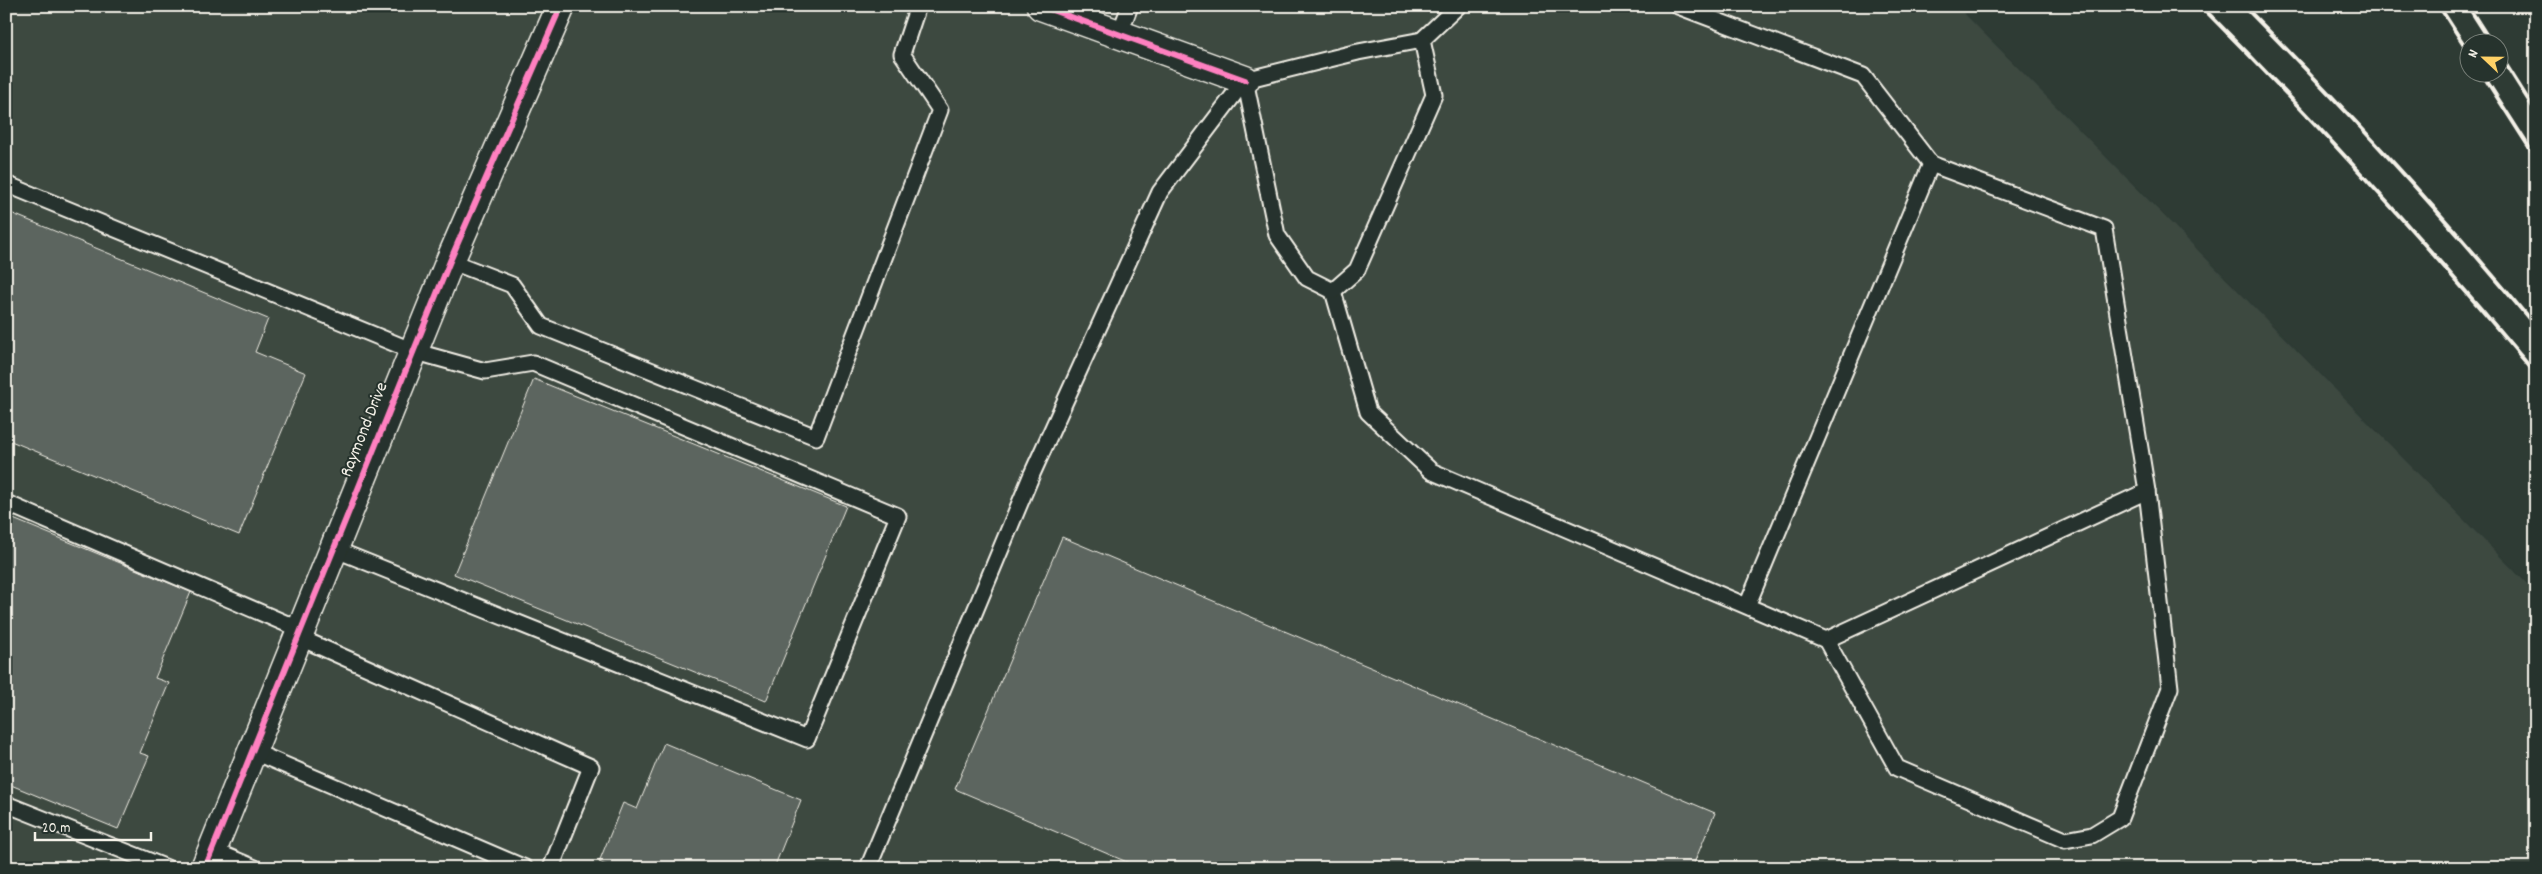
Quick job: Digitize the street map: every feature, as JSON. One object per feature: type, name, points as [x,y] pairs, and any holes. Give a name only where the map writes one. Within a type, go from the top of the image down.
[{"type":"street","name":"Raymond Drive","points":[[208,859],[450,262],[561,6]]},
{"type":"street","points":[[1041,6],[1245,80]]},
{"type":"lane","points":[[450,262],[512,285],[541,326],[816,437],[940,110],[902,54],[918,6]]},
{"type":"lane","points":[[1119,34],[1130,6]]},
{"type":"lane","points":[[868,868],[1032,474],[1160,192],[1245,80],[1358,52],[1422,40],[1458,6]]},
{"type":"lane","points":[[1245,80],[1277,235],[1307,278],[1333,290],[1368,412],[1431,471],[1826,640],[1897,768],[2065,840],[2092,836],[2120,818],[2170,688],[2147,492],[2104,229],[1931,164],[1863,76],[1678,6]]},
{"type":"lane","points":[[1333,290],[1356,270],[1434,95],[1422,40]]},
{"type":"lane","points":[[1747,606],[1931,164]]},
{"type":"lane","points":[[6,184],[413,352],[485,371],[533,363],[898,516],[807,739],[334,549]]},
{"type":"lane","points":[[1826,640],[2147,492]]},
{"type":"lane","points":[[6,503],[591,767],[551,868]]},
{"type":"lane","points":[[252,751],[525,868]]},
{"type":"lane","points":[[6,804],[167,868]]},
{"type":"lane","points":[[208,859],[255,868]]},
{"type":"shaded area","points":[[6,6],[1957,6],[2536,593],[2536,868],[6,868]]},
{"type":"building","points":[[6,211],[268,319],[255,352],[306,373],[239,535],[6,439]]},
{"type":"building","points":[[534,379],[846,506],[766,701],[454,574]]},
{"type":"building","points":[[6,516],[191,592],[155,678],[169,683],[140,753],[149,756],[118,829],[6,783]]},
{"type":"building","points":[[1062,537],[1715,813],[1692,868],[1141,868],[955,789]]},
{"type":"building","points":[[664,743],[801,800],[774,868],[613,868],[599,862],[623,803],[637,809]]},
{"type":"railway","points":[[2201,6],[2373,186],[2536,374]]},
{"type":"railway","points":[[2244,6],[2394,163],[2536,327]]},
{"type":"railway","points":[[2439,6],[2460,39]]},
{"type":"railway","points":[[2468,6],[2485,32]]},
{"type":"railway","points":[[2510,71],[2536,112]]},
{"type":"railway","points":[[2487,82],[2536,158]]},
{"type":"cycle path","points":[[205,868],[450,261],[561,6]]},
{"type":"cycle path","points":[[1041,6],[1245,80]]}]
